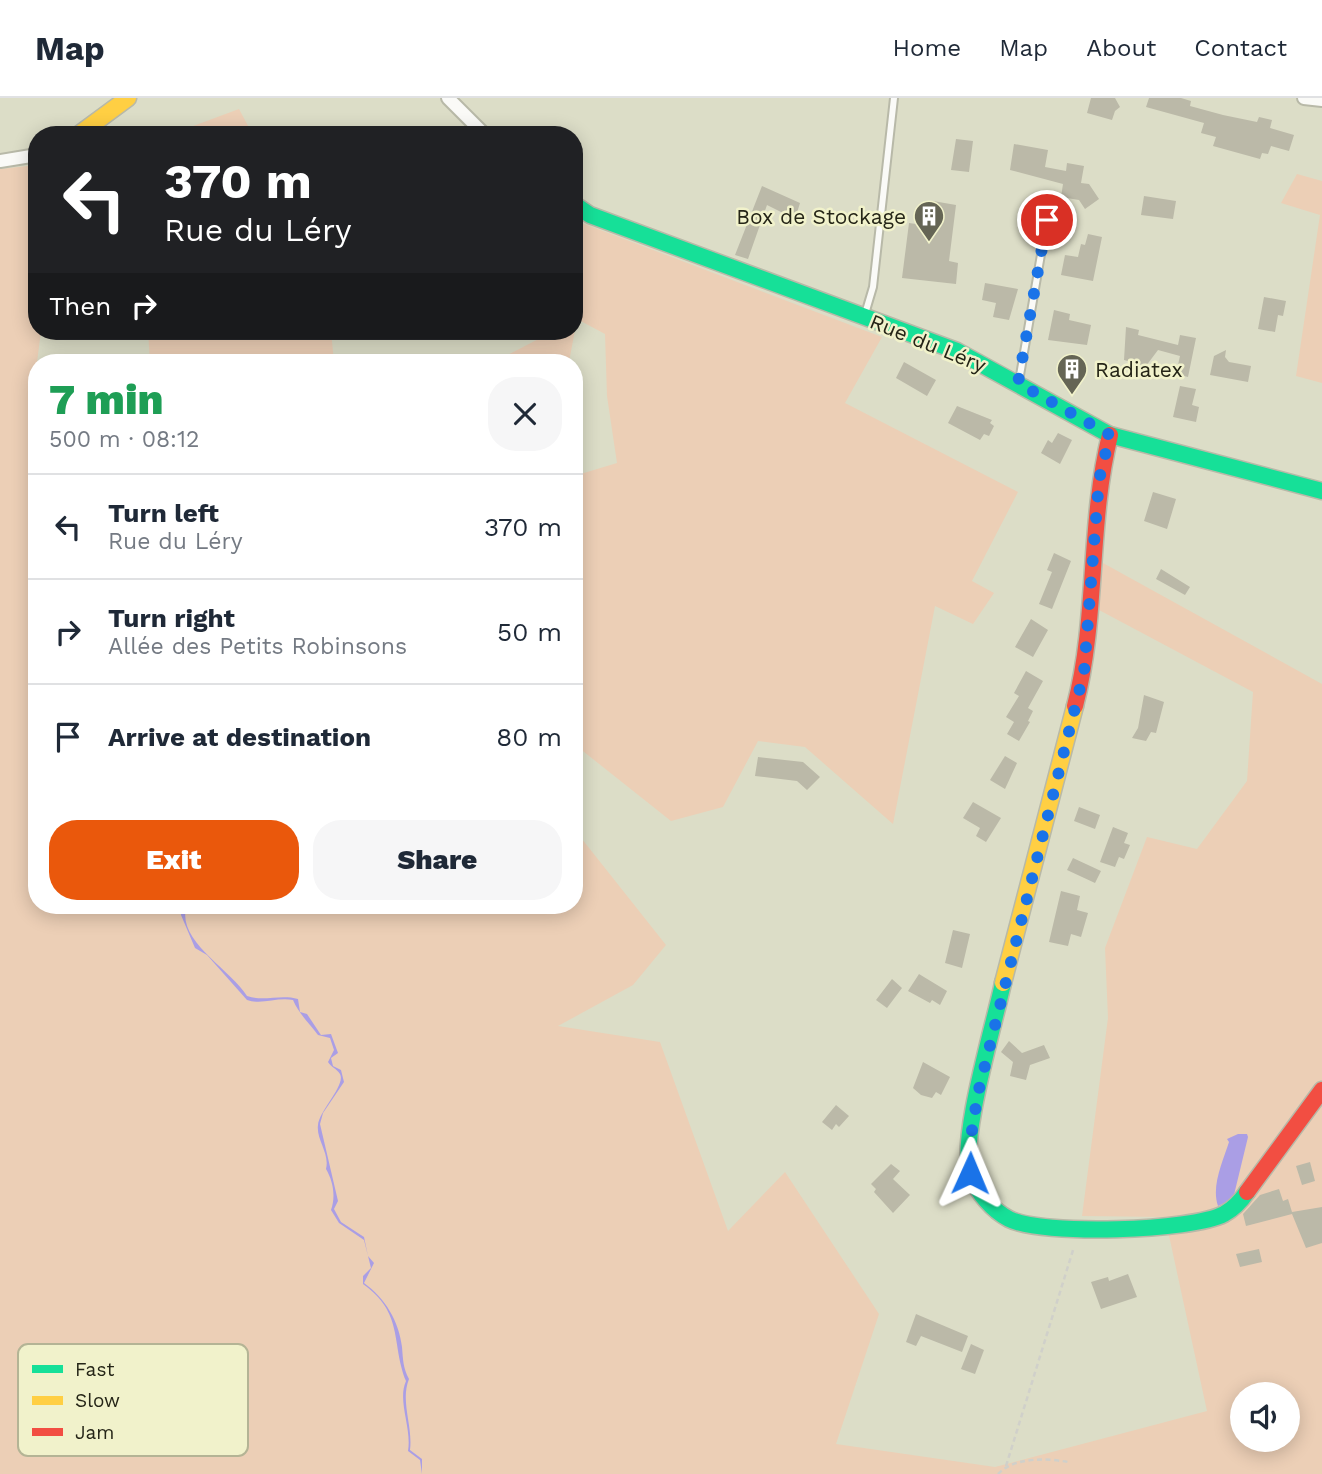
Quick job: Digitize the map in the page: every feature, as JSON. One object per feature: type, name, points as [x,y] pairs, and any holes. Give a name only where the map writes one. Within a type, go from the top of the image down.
[{"type":"street","points":[[90,126],[128,98]]},
{"type":"street","points":[[448,98],[476,126]]},
{"type":"street","points":[[1304,98],[1322,100]]},
{"type":"street","points":[[0,161],[28,156]]},
{"type":"street","name":"Rue du Léry","points":[[583,210],[957,351],[1110,435],[1322,491]]},
{"type":"street","points":[[1110,435],[1099,480],[1084,672],[1017,929],[978,1093],[968,1155],[970,1173],[979,1191],[1010,1219],[1043,1229],[1079,1231],[1201,1221],[1224,1214],[1241,1201],[1260,1179],[1322,1090]]},
{"type":"lane","points":[[864,317],[873,287],[894,98]]},
{"type":"lane","points":[[1018,383],[1047,220]]},
{"type":"path","points":[[998,1474],[1006,1466],[1079,1231]]},
{"type":"path","points":[[1006,1466],[1049,1458],[1068,1462]]},
{"type":"shaded area","points":[[239,109],[248,126],[193,126]]},
{"type":"shaded area","points":[[28,166],[28,340],[40,340],[38,354],[28,354],[28,914],[583,914],[583,840],[666,945],[633,985],[558,1026],[660,1042],[728,1231],[785,1172],[879,1314],[836,1444],[995,1467],[1207,1411],[1165,1217],[1082,1216],[1108,1018],[1105,948],[1147,837],[1197,849],[1247,781],[1253,692],[1099,610],[1103,563],[1322,684],[1322,1474],[0,1474],[0,169]]},
{"type":"shaded area","points":[[1297,174],[1322,181],[1322,383],[1296,376],[1320,215],[1281,203]]},
{"type":"shaded area","points":[[583,223],[882,337],[845,403],[1018,492],[972,581],[994,593],[973,624],[935,606],[893,824],[805,747],[758,741],[723,807],[671,821],[583,751],[583,473],[617,463],[607,396],[605,334],[583,322]]},
{"type":"shaded area","points":[[149,340],[332,340],[333,354],[149,354]]},
{"type":"shaded area","points":[[537,340],[573,340],[570,354],[509,354]]},
{"type":"shaded area","points":[[181,914],[186,914],[190,932],[207,955],[195,948]]},
{"type":"shaded area","points":[[207,955],[247,996],[298,999],[300,1012],[307,1014],[321,1035],[331,1034],[338,1053],[331,1058],[333,1066],[341,1070],[344,1082],[323,1113],[341,1079],[339,1072],[328,1062],[334,1050],[330,1038],[318,1035],[301,1014],[293,1000],[247,1000]]},
{"type":"shaded area","points":[[323,1113],[320,1124],[338,1201],[334,1209],[341,1222],[364,1237],[368,1256],[364,1240],[339,1223],[331,1210],[333,1189],[319,1136],[319,1119]]},
{"type":"shaded area","points":[[1238,1134],[1247,1134],[1248,1137],[1233,1199],[1218,1206],[1217,1182],[1229,1142],[1227,1139]]},
{"type":"shaded area","points":[[368,1256],[374,1263],[364,1283],[378,1296],[390,1311],[398,1328],[404,1367],[409,1379],[406,1405],[410,1450],[422,1459],[422,1474],[420,1460],[408,1451],[403,1397],[406,1381],[391,1317],[376,1295],[363,1284],[363,1276],[371,1268]]},
{"type":"building","points":[[1091,98],[1115,98],[1120,107],[1115,111],[1112,120],[1087,113]]},
{"type":"building","points":[[1149,98],[1181,98],[1191,101],[1190,106],[1223,115],[1257,122],[1259,117],[1272,120],[1270,128],[1294,135],[1289,151],[1271,146],[1268,154],[1262,153],[1260,159],[1213,146],[1216,137],[1201,133],[1204,123],[1146,107]]},
{"type":"building","points":[[956,139],[973,141],[969,172],[951,170]]},
{"type":"building","points":[[1014,144],[1048,150],[1045,167],[1066,171],[1067,163],[1084,166],[1081,183],[1089,184],[1099,199],[1085,209],[1079,200],[1061,197],[1063,184],[1010,170]]},
{"type":"building","points":[[762,186],[800,203],[795,219],[767,205],[748,259],[735,255]]},
{"type":"building","points":[[1144,196],[1176,201],[1173,219],[1141,215]]},
{"type":"building","name":"Box de Stockage","points":[[933,201],[956,205],[949,261],[958,263],[956,284],[902,278],[909,223],[930,226]]},
{"type":"building","points":[[1088,234],[1102,237],[1093,281],[1061,275],[1065,255],[1078,257],[1081,244],[1085,245]]},
{"type":"building","points":[[985,283],[1018,289],[1009,320],[993,317],[996,303],[982,300]]},
{"type":"building","points":[[1264,297],[1286,301],[1283,316],[1278,315],[1275,332],[1258,329]]},
{"type":"building","points":[[1054,310],[1070,314],[1069,320],[1091,325],[1087,345],[1048,340]]},
{"type":"building","points":[[1126,327],[1139,330],[1138,335],[1178,345],[1180,335],[1196,338],[1188,377],[1176,374],[1180,356],[1158,350],[1146,366],[1124,360]]},
{"type":"building","points":[[1226,350],[1225,357],[1229,362],[1251,366],[1248,382],[1210,375],[1214,356]]},
{"type":"building","points":[[904,362],[936,380],[927,396],[896,378]]},
{"type":"building","points":[[1180,386],[1196,389],[1192,405],[1199,407],[1196,422],[1173,417]]},
{"type":"building","points":[[957,406],[992,420],[990,423],[994,426],[989,436],[984,434],[980,440],[948,423]]},
{"type":"building","points":[[1058,433],[1072,440],[1060,464],[1041,453],[1048,440],[1052,443]]},
{"type":"building","points":[[1153,492],[1176,499],[1167,529],[1144,521]]},
{"type":"building","points":[[1054,553],[1071,561],[1052,609],[1039,604],[1052,572],[1047,570]]},
{"type":"building","points":[[1161,569],[1190,587],[1185,595],[1156,579]]},
{"type":"building","points":[[1031,619],[1048,630],[1033,657],[1015,647]]},
{"type":"building","points":[[1026,671],[1043,681],[1028,708],[1033,711],[1028,721],[1030,722],[1019,741],[1007,734],[1014,722],[1006,717],[1019,696],[1014,693]]},
{"type":"building","points":[[1144,695],[1164,702],[1156,733],[1151,732],[1146,741],[1132,738],[1138,728]]},
{"type":"building","points":[[1005,756],[1017,763],[1005,789],[990,780]]},
{"type":"building","points":[[758,757],[803,762],[820,777],[807,790],[797,781],[755,776]]},
{"type":"building","points":[[973,802],[1001,818],[986,842],[976,836],[980,828],[963,818]]},
{"type":"building","points":[[1079,807],[1100,815],[1095,829],[1074,821]]},
{"type":"building","points":[[1113,827],[1128,833],[1124,843],[1130,845],[1124,859],[1119,857],[1115,867],[1100,862]]},
{"type":"building","points":[[1073,858],[1101,871],[1095,883],[1067,870]]},
{"type":"building","points":[[1061,891],[1080,896],[1077,910],[1088,913],[1081,937],[1071,934],[1068,946],[1049,942]]},
{"type":"building","points":[[953,930],[970,934],[962,968],[945,963]]},
{"type":"building","points":[[919,974],[947,991],[940,1005],[932,1000],[930,1003],[908,991]]},
{"type":"building","points":[[892,979],[902,988],[887,1008],[876,1000]]},
{"type":"building","points":[[1009,1041],[1022,1053],[1044,1045],[1050,1058],[1030,1065],[1026,1080],[1010,1076],[1013,1062],[1001,1052]]},
{"type":"building","points":[[923,1062],[950,1077],[941,1095],[936,1092],[932,1098],[921,1095],[913,1088]]},
{"type":"building","points":[[836,1105],[849,1116],[839,1127],[836,1124],[832,1130],[822,1122]]},
{"type":"building","points":[[1310,1162],[1315,1181],[1302,1185],[1296,1166]]},
{"type":"building","points":[[891,1164],[900,1171],[893,1179],[910,1195],[893,1213],[874,1192],[876,1189],[871,1184]]},
{"type":"building","points":[[1279,1189],[1283,1201],[1288,1199],[1292,1212],[1322,1207],[1322,1243],[1306,1248],[1292,1214],[1246,1226],[1243,1214],[1260,1195]]},
{"type":"building","points":[[1259,1249],[1262,1262],[1240,1267],[1236,1254]]},
{"type":"building","points":[[1128,1274],[1137,1297],[1101,1309],[1091,1282],[1108,1277],[1109,1281]]},
{"type":"building","points":[[916,1314],[968,1336],[962,1352],[921,1336],[916,1346],[906,1342]]},
{"type":"building","points":[[971,1344],[984,1350],[975,1374],[961,1369]]},
{"type":"traffic: fast","points":[[583,210],[957,351],[1110,435],[1322,491]]},
{"type":"traffic: fast","points":[[1003,983],[973,1111],[968,1160],[974,1182],[997,1211],[1009,1219],[1052,1228],[1151,1228],[1207,1220],[1224,1214],[1247,1192]]},
{"type":"traffic: slow","points":[[90,126],[128,98]]},
{"type":"traffic: slow","points":[[1003,983],[1075,706]]},
{"type":"traffic: jam","points":[[1075,706],[1087,639],[1098,503],[1110,435]]},
{"type":"traffic: jam","points":[[1247,1192],[1322,1090]]},
{"type":"place","name":"Box de Stockage","points":[[929,243]]},
{"type":"place","name":"Radiatex","points":[[1072,396]]},
{"type":"route","points":[[970,1173],[968,1155],[978,1093],[1017,929],[1084,672],[1099,480],[1110,435],[1018,383],[1047,220]]}]
